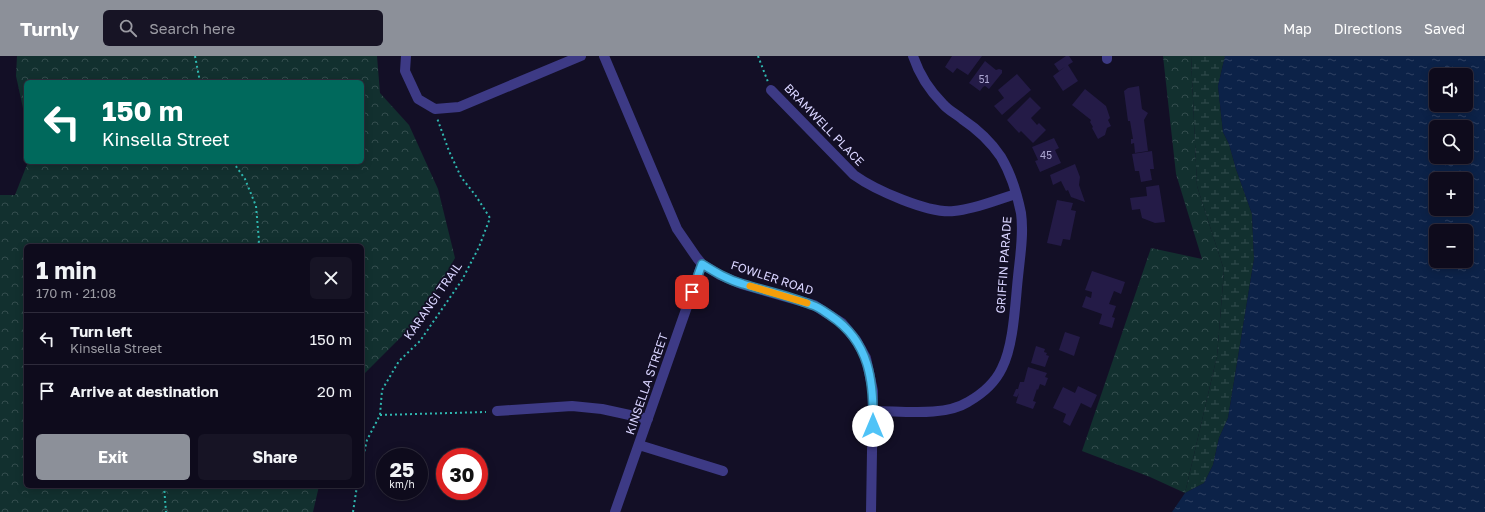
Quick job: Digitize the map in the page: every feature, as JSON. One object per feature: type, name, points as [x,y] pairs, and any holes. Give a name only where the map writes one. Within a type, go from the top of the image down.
[{"type":"street","points":[[406,56],[405,71],[418,99],[435,109],[459,107],[581,56]]},
{"type":"street","name":"FOWLER ROAD","points":[[604,56],[677,229],[686,245],[702,264],[720,275],[741,284],[814,305],[842,323],[856,340],[866,358],[873,391],[874,411],[871,512]]},
{"type":"street","name":"GRIFFIN PARADE","points":[[874,411],[949,410],[968,402],[989,387],[1002,368],[1007,356],[1014,315],[1021,215],[1009,173],[991,143],[966,121],[944,105],[930,89],[921,75],[913,56]]},
{"type":"street","name":"BRAMWELL PLACE","points":[[771,90],[854,176],[885,192],[944,212],[973,208],[1016,194]]},
{"type":"street","name":"KINSELLA STREET","points":[[615,512],[702,264]]},
{"type":"street","points":[[497,411],[572,406],[602,409],[648,418]]},
{"type":"street","points":[[639,445],[723,471]]},
{"type":"path","points":[[195,56],[200,80]]},
{"type":"path","points":[[758,56],[771,90]]},
{"type":"path","name":"KARANGI TRAIL","points":[[364,453],[367,440],[380,415],[382,390],[399,361],[420,341],[462,280],[479,247],[490,218],[476,196],[461,177],[438,123],[435,109]]},
{"type":"path","points":[[234,164],[245,179],[256,206],[258,244]]},
{"type":"path","points":[[380,415],[497,411]]},
{"type":"path","points":[[164,488],[166,512]]},
{"type":"path","points":[[353,512],[357,488]]},
{"type":"green space","points":[[17,56],[377,56],[380,93],[409,125],[438,189],[455,258],[421,317],[364,374],[364,244],[24,244],[24,488],[319,488],[313,512],[0,512],[0,195],[15,195],[27,164],[364,164],[364,80],[24,80],[24,113],[16,76]]},
{"type":"green space","points":[[1163,56],[1191,56],[1197,186],[1224,270],[1217,356],[1185,493],[1150,477],[1082,451],[1151,248],[1202,259],[1176,174]]},
{"type":"green space","points":[[1191,56],[1225,56],[1218,86],[1223,132],[1229,144],[1252,214],[1254,259],[1228,418],[1219,438],[1213,465],[1204,483],[1185,493],[1217,356],[1224,270],[1197,186]]},
{"type":"water","points":[[1225,56],[1485,56],[1485,512],[1172,512],[1185,493],[1204,483],[1213,465],[1219,438],[1228,418],[1254,259],[1252,214],[1229,144],[1223,132],[1218,86]]},
{"type":"building","points":[[952,56],[982,56],[968,75],[957,68],[953,73],[945,67]]},
{"type":"building","points":[[1066,56],[1069,56],[1073,62],[1068,65],[1078,81],[1063,91],[1053,76],[1065,67],[1059,71],[1054,64]]},
{"type":"building","points":[[985,61],[996,70],[1002,70],[1002,73],[989,89],[985,86],[980,91],[969,83]]},
{"type":"building","points":[[1017,74],[1031,90],[1002,115],[994,106],[1004,98],[998,90]]},
{"type":"building","points":[[1139,86],[1142,109],[1148,113],[1144,120],[1148,151],[1135,153],[1134,143],[1131,144],[1131,139],[1133,139],[1130,121],[1128,121],[1124,91],[1128,88]]},
{"type":"building","points":[[1085,89],[1106,106],[1110,118],[1108,120],[1111,126],[1107,128],[1105,135],[1098,139],[1092,128],[1093,127],[1090,122],[1091,120],[1072,105]]},
{"type":"building","points":[[1030,97],[1041,108],[1031,118],[1037,125],[1039,123],[1046,130],[1033,143],[1021,131],[1019,133],[1007,120]]},
{"type":"building","points":[[1054,138],[1059,148],[1055,150],[1061,163],[1040,172],[1035,161],[1038,160],[1032,147]]},
{"type":"building","points":[[1152,151],[1154,169],[1150,169],[1152,180],[1141,182],[1139,171],[1135,171],[1132,154]]},
{"type":"building","points":[[1075,164],[1080,177],[1079,185],[1085,202],[1071,197],[1061,181],[1053,185],[1050,175]]},
{"type":"building","points":[[1159,185],[1165,222],[1155,223],[1142,218],[1140,209],[1132,210],[1130,198],[1147,196],[1146,187]]},
{"type":"building","points":[[1057,200],[1073,203],[1071,210],[1076,211],[1070,240],[1063,239],[1061,246],[1047,243]]},
{"type":"building","points":[[1092,271],[1125,282],[1121,294],[1114,291],[1109,304],[1116,306],[1112,317],[1115,318],[1112,328],[1099,324],[1102,314],[1082,307],[1086,296],[1091,298],[1092,292],[1085,290]]},
{"type":"building","points":[[1065,332],[1080,337],[1074,356],[1059,350]]},
{"type":"building","points":[[1036,346],[1045,349],[1044,352],[1049,356],[1045,367],[1031,363]]},
{"type":"building","points":[[1028,367],[1047,373],[1045,377],[1048,378],[1045,386],[1040,384],[1038,390],[1037,389],[1033,401],[1036,402],[1033,409],[1016,403],[1019,393],[1017,397],[1013,396],[1016,389],[1018,389],[1020,382],[1024,382]]},
{"type":"building","points":[[1078,386],[1097,395],[1091,408],[1081,403],[1070,426],[1063,422],[1066,414],[1053,408],[1063,387],[1075,393]]},
{"type":"slow traffic","points":[[750,286],[807,303]]},
{"type":"route","points":[[692,292],[702,264],[720,275],[741,284],[814,305],[842,323],[856,340],[866,358],[873,391],[873,426]]}]
